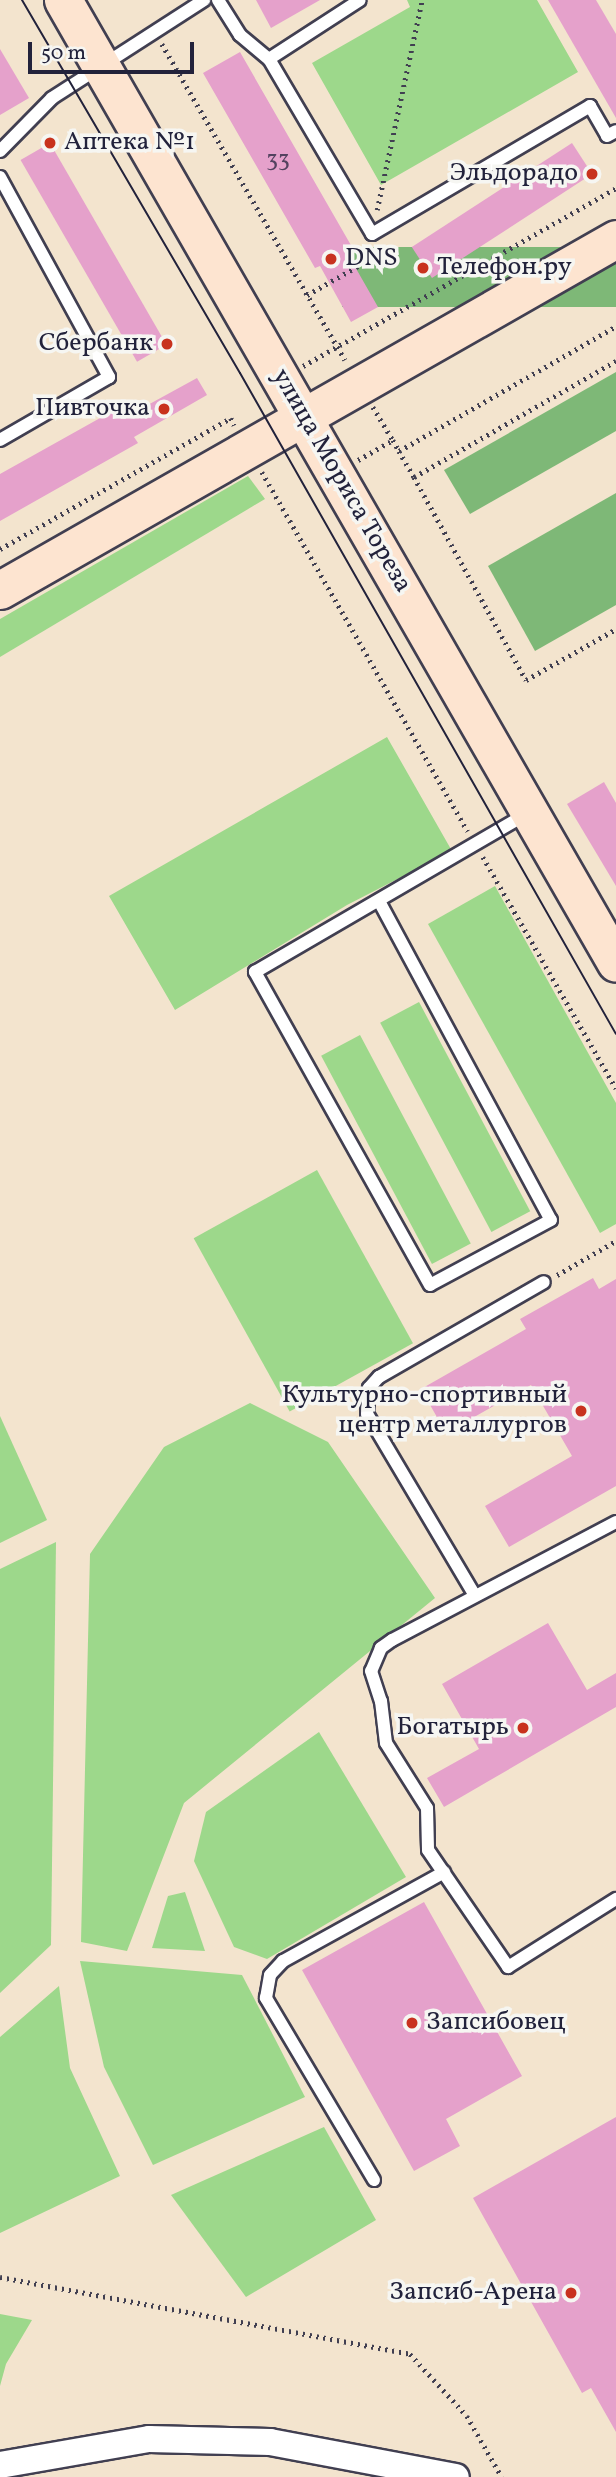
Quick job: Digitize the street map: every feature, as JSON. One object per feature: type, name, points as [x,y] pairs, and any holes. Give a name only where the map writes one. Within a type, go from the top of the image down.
[{"type":"street","name":"улица Мориса Тореза","points":[[63,0],[616,963]]},
{"type":"street","points":[[0,590],[616,239]]},
{"type":"street","points":[[0,2465],[149,2439],[270,2442],[456,2477]]},
{"type":"lane","points":[[0,151],[52,98],[100,64],[204,0]]},
{"type":"lane","points":[[218,0],[240,35],[269,59],[372,234],[590,106],[607,136],[616,131]]},
{"type":"lane","points":[[269,59],[360,0]]},
{"type":"lane","points":[[0,177],[109,377],[0,440]]},
{"type":"lane","points":[[379,901],[551,1220],[430,1285],[255,972],[530,812]]},
{"type":"lane","points":[[474,1594],[367,1415],[369,1388],[379,1377],[544,1282]]},
{"type":"lane","points":[[616,1522],[474,1594],[392,1640],[381,1648],[371,1671],[381,1701],[386,1743],[427,1808],[428,1850],[508,1967],[616,1899]]},
{"type":"lane","points":[[374,2180],[266,1998],[270,1975],[283,1961],[444,1872]]},
{"type":"path","points":[[307,295],[365,262],[422,0]]},
{"type":"path","points":[[154,31],[393,440],[526,680],[616,629]]},
{"type":"path","points":[[282,378],[616,188]]},
{"type":"path","points":[[399,451],[616,326]]},
{"type":"path","points":[[414,477],[616,361]]},
{"type":"path","points":[[0,549],[231,418],[616,1088]]},
{"type":"path","points":[[336,473],[393,440]]},
{"type":"path","points":[[544,1282],[616,1241]]},
{"type":"path","points":[[0,2277],[411,2354],[467,2416],[502,2477]]},
{"type":"green space","points":[[407,0],[537,0],[578,72],[381,185],[312,63],[410,7]]},
{"type":"green space","points":[[342,247],[616,247],[616,307],[342,307]]},
{"type":"green space","points":[[616,372],[616,431],[470,514],[444,470]]},
{"type":"green space","points":[[248,476],[265,499],[0,657],[0,619]]},
{"type":"green space","points":[[616,493],[616,605],[535,651],[488,566]]},
{"type":"green space","points":[[387,737],[452,851],[347,905],[175,1010],[109,896]]},
{"type":"green space","points":[[495,886],[616,1103],[616,1224],[600,1233],[428,924]]},
{"type":"green space","points":[[419,1002],[530,1211],[491,1232],[380,1023]]},
{"type":"green space","points":[[360,1035],[471,1243],[432,1264],[321,1056]]},
{"type":"green space","points":[[317,1170],[413,1343],[290,1412],[194,1238]]},
{"type":"green space","points":[[250,1403],[328,1442],[435,1598],[184,1803],[127,1951],[81,1942],[90,1554],[164,1447]]},
{"type":"green space","points":[[0,1416],[47,1520],[0,1543]]},
{"type":"green space","points":[[56,1542],[51,1945],[0,1993],[0,1569]]},
{"type":"green space","points":[[319,1732],[406,1877],[267,1959],[234,1947],[194,1861],[206,1812]]},
{"type":"green space","points":[[185,1892],[205,1951],[152,1948],[168,1896]]},
{"type":"green space","points":[[80,1961],[242,1975],[305,2097],[153,2165],[104,2067]]},
{"type":"green space","points":[[59,1986],[70,2068],[120,2176],[0,2233],[0,2037]]},
{"type":"green space","points":[[324,2127],[376,2220],[246,2297],[171,2195]]},
{"type":"green space","points":[[0,2314],[32,2320],[6,2364],[0,2386]]},
{"type":"building","points":[[256,0],[320,0],[271,28]]},
{"type":"building","points":[[548,0],[596,0],[616,34],[616,118]]},
{"type":"building","points":[[0,49],[29,98],[0,115]]},
{"type":"building","points":[[240,52],[352,247],[346,251],[378,307],[351,322],[320,266],[315,268],[203,73]]},
{"type":"building","points":[[50,143],[167,345],[137,362],[21,160]]},
{"type":"building","points":[[572,143],[592,174],[432,278],[412,247]]},
{"type":"building","points":[[197,378],[207,395],[134,437],[138,443],[0,521],[0,474],[118,408],[124,418]]},
{"type":"building","points":[[604,782],[616,803],[616,886],[567,804]]},
{"type":"building","name":"Культурно-спортивный центр металлургов","points":[[593,1278],[599,1289],[616,1279],[616,1486],[509,1547],[485,1506],[572,1456],[531,1385],[446,1433],[421,1389],[526,1329],[520,1319]]},
{"type":"building","name":"Богатырь","points":[[548,1623],[587,1690],[616,1673],[616,1707],[444,1807],[427,1778],[479,1749],[442,1684]]},
{"type":"building","name":"Запсибовец","points":[[424,1902],[522,2076],[446,2119],[460,2146],[414,2171],[302,1970]]},
{"type":"building","name":"Запсиб-Арена","points":[[616,2117],[616,2432],[591,2388],[582,2393],[473,2198]]},
{"type":"tram line","points":[[22,0],[240,373],[616,1034]]},
{"type":"place","name":"Аптека №1","points":[[50,143]]},
{"type":"place","name":"Эльдорадо","points":[[592,174]]},
{"type":"place","name":"DNS","points":[[331,259]]},
{"type":"place","name":"Телефон.ру","points":[[423,268]]},
{"type":"place","name":"Сбербанк","points":[[167,344]]},
{"type":"place","name":"Пивточка","points":[[164,409]]},
{"type":"place","name":"Культурно-спортивный центр металлургов","points":[[581,1411]]},
{"type":"place","name":"Богатырь","points":[[523,1728]]},
{"type":"place","name":"Запсибовец","points":[[412,2023]]},
{"type":"place","name":"Запсиб-Арена","points":[[571,2293]]}]
